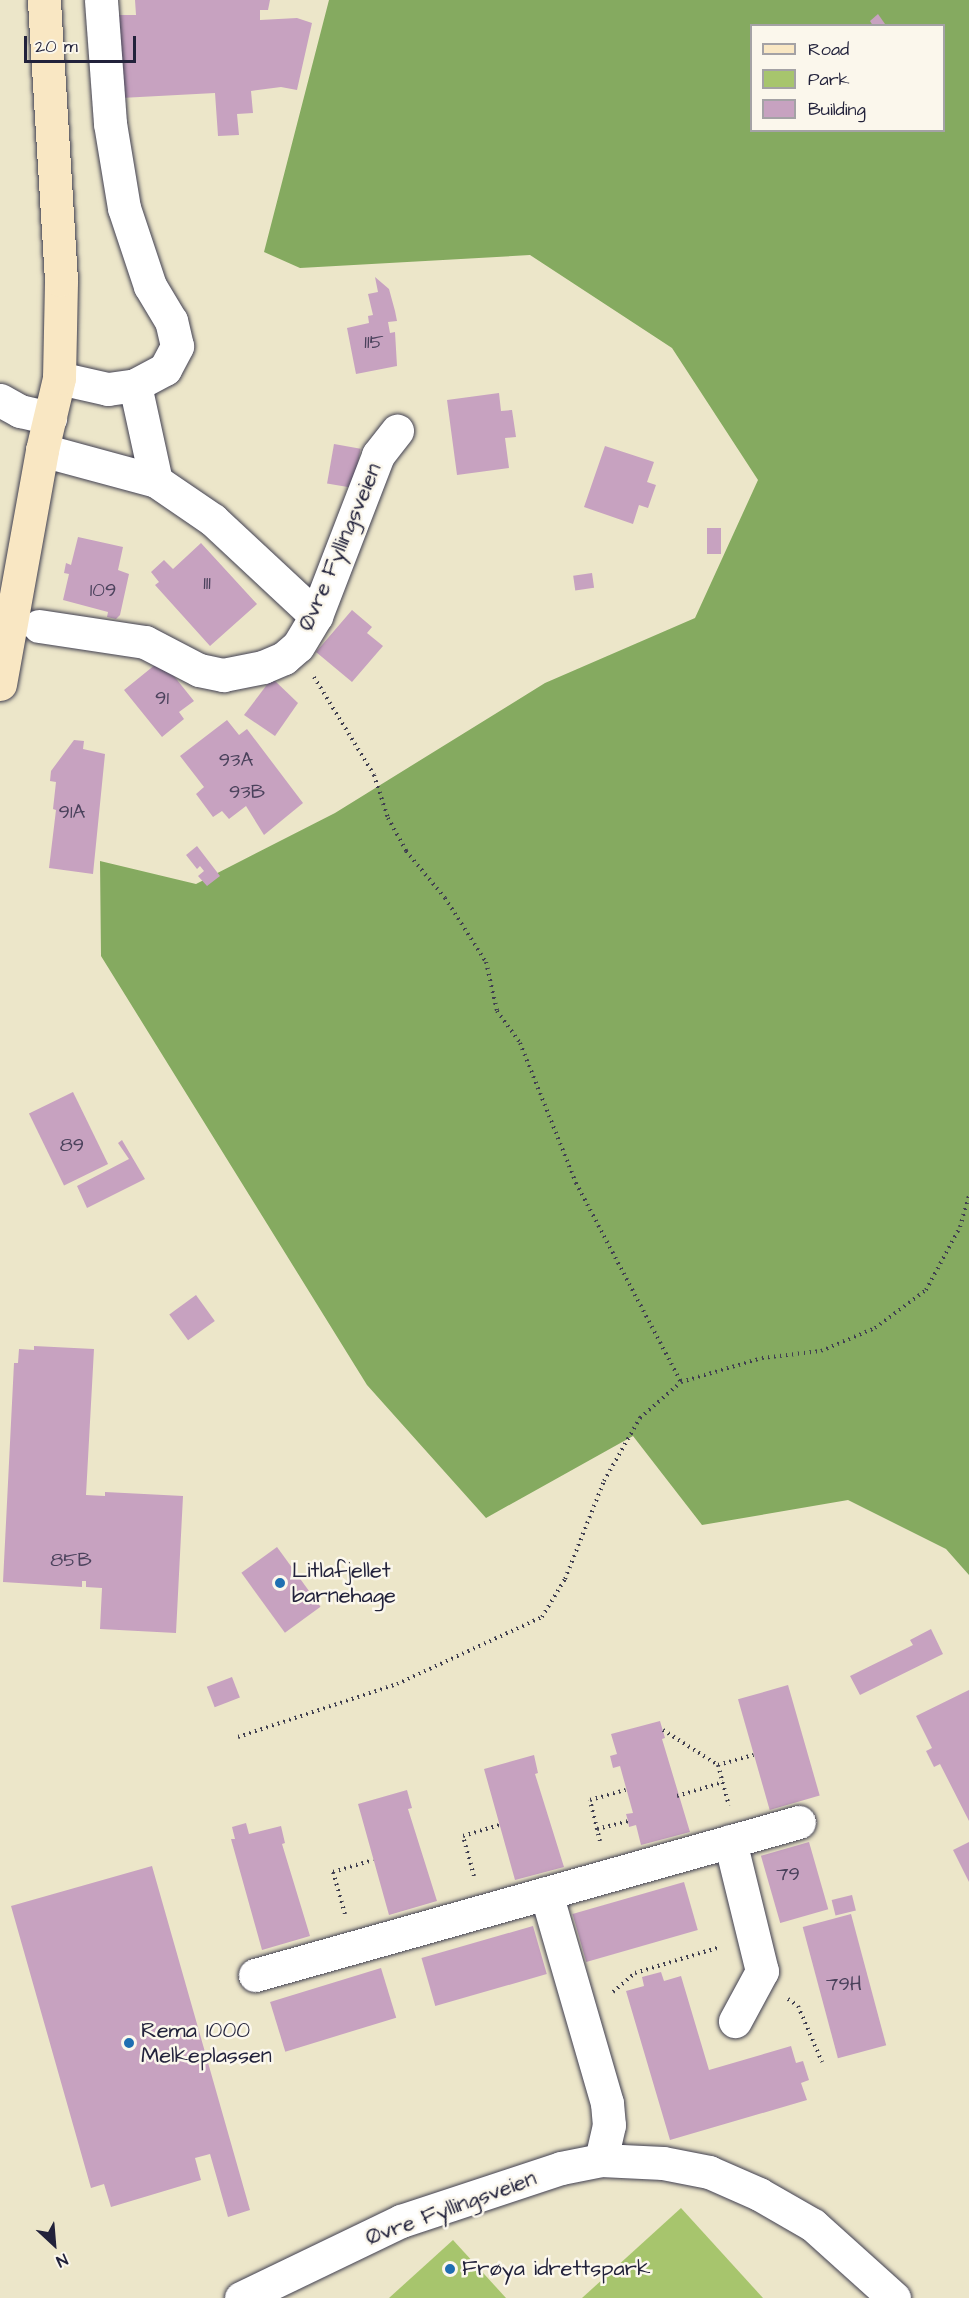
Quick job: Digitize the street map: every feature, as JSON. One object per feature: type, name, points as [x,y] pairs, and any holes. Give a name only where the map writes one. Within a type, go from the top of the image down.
[{"type":"main road","points":[[0,684],[42,450],[59,378],[61,280],[44,0]]},
{"type":"street","points":[[59,378],[108,389],[135,385],[165,369],[177,346],[171,321],[150,285],[124,208],[110,123],[101,0]]},
{"type":"street","points":[[135,385],[156,481]]},
{"type":"street","points":[[0,400],[20,411],[50,418]]},
{"type":"street","name":"Øvre Fyllingsveien","points":[[39,626],[145,642],[199,670],[223,675],[263,667],[298,646],[316,616],[378,455],[397,431]]},
{"type":"street","points":[[42,450],[156,481],[213,520],[316,616]]},
{"type":"street","points":[[255,1975],[799,1822]]},
{"type":"street","points":[[734,1840],[762,1971],[735,2021]]},
{"type":"street","points":[[546,1893],[608,2108],[609,2125],[601,2160]]},
{"type":"street","name":"Øvre Fyllingsveien","points":[[241,2298],[401,2221],[561,2168],[601,2160],[663,2163],[709,2172],[759,2194],[813,2224],[894,2298]]},
{"type":"path","points":[[298,646],[374,775],[388,818],[406,851],[445,898],[486,962],[497,1011],[520,1043],[576,1183],[681,1382]]},
{"type":"path","points":[[238,1737],[397,1684],[542,1617],[565,1579],[604,1481],[640,1418],[681,1382],[762,1358],[821,1351],[875,1328],[926,1290],[960,1227],[969,1196]]},
{"type":"path","points":[[663,1730],[718,1765],[734,1840]]},
{"type":"path","points":[[718,1765],[754,1755]]},
{"type":"path","points":[[677,1796],[723,1782]]},
{"type":"path","points":[[608,1876],[590,1800],[626,1790]]},
{"type":"path","points":[[597,1829],[627,1821]]},
{"type":"path","points":[[483,1911],[463,1836],[500,1825]]},
{"type":"path","points":[[355,1947],[333,1872],[373,1860]]},
{"type":"path","points":[[579,2005],[610,1995],[635,1973],[653,1966],[756,1937]]},
{"type":"path","points":[[758,1979],[798,2006],[822,2062]]},
{"type":"green space","points":[[329,0],[969,0],[969,1575],[946,1549],[848,1500],[702,1525],[633,1436],[486,1518],[367,1385],[101,956],[100,861],[196,884],[335,813],[545,683],[695,618],[758,480],[672,348],[530,255],[300,268],[264,252]]},
{"type":"green space","points":[[681,2208],[763,2298],[582,2298]]},
{"type":"green space","name":"Frøya idrettspark","points":[[453,2240],[506,2298],[389,2298]]},
{"type":"building","points":[[135,0],[270,0],[268,10],[260,10],[260,20],[297,18],[312,23],[297,90],[281,87],[251,91],[253,113],[237,114],[239,135],[218,136],[215,93],[121,98],[119,15],[136,15]]},
{"type":"building","points":[[878,14],[885,24],[872,24],[870,21]]},
{"type":"building","points":[[375,277],[389,289],[395,311],[397,321],[388,322],[390,333],[395,332],[397,366],[356,374],[347,328],[369,323],[368,316],[373,315],[368,294],[378,292]]},
{"type":"building","points":[[499,393],[501,411],[512,410],[516,437],[505,438],[509,468],[457,475],[447,400]]},
{"type":"building","points":[[334,444],[361,449],[354,488],[327,483]]},
{"type":"building","points":[[605,446],[654,462],[647,482],[656,485],[648,508],[639,505],[633,524],[584,507]]},
{"type":"building","points":[[707,528],[721,528],[721,554],[707,554]]},
{"type":"building","points":[[78,537],[123,547],[118,570],[129,574],[120,615],[116,619],[107,617],[108,612],[63,600],[69,574],[64,573],[66,563],[71,565]]},
{"type":"building","points":[[201,543],[257,604],[210,646],[155,585],[159,582],[151,572],[164,560],[173,569]]},
{"type":"building","points":[[592,573],[594,588],[575,590],[573,576]]},
{"type":"building","points":[[352,610],[372,627],[367,633],[383,646],[352,682],[316,652]]},
{"type":"building","points":[[161,660],[194,701],[179,712],[184,719],[162,737],[124,690]]},
{"type":"building","points":[[272,678],[298,703],[275,736],[244,715]]},
{"type":"building","points":[[227,720],[239,735],[247,729],[303,803],[264,835],[246,806],[229,819],[222,811],[213,817],[196,794],[204,787],[180,756]]},
{"type":"building","points":[[74,740],[84,741],[83,749],[105,754],[93,874],[49,868],[56,810],[53,809],[56,782],[50,781],[51,771]]},
{"type":"building","points":[[197,846],[220,876],[207,886],[198,876],[204,871],[200,866],[197,869],[186,855]]},
{"type":"building","points":[[73,1092],[108,1164],[64,1185],[29,1113]]},
{"type":"building","points":[[122,1140],[145,1179],[87,1208],[77,1186],[129,1159],[118,1143]]},
{"type":"building","points":[[196,1295],[215,1321],[188,1340],[169,1314]]},
{"type":"building","points":[[34,1346],[94,1349],[86,1495],[105,1496],[105,1492],[183,1496],[176,1633],[100,1629],[102,1588],[86,1587],[86,1581],[82,1581],[82,1587],[3,1582],[14,1363],[18,1363],[19,1349],[34,1350]]},
{"type":"building","points":[[277,1547],[320,1607],[285,1633],[241,1573]]},
{"type":"building","points":[[931,1629],[943,1654],[860,1695],[850,1676],[913,1645],[910,1640]]},
{"type":"building","points":[[232,1677],[240,1698],[215,1707],[207,1687]]},
{"type":"building","points":[[788,1685],[820,1796],[770,1810],[738,1699]]},
{"type":"building","points":[[969,1690],[969,1821],[940,1764],[934,1767],[926,1751],[932,1748],[916,1716]]},
{"type":"building","points":[[660,1721],[665,1738],[662,1739],[690,1832],[641,1845],[636,1825],[629,1827],[626,1814],[633,1813],[620,1766],[613,1768],[610,1756],[617,1754],[611,1734]]},
{"type":"building","points":[[534,1755],[538,1773],[535,1774],[564,1867],[515,1880],[484,1769]]},
{"type":"building","points":[[407,1790],[412,1808],[408,1809],[437,1901],[389,1915],[358,1804]]},
{"type":"building","points":[[246,1823],[249,1834],[281,1826],[285,1843],[282,1844],[310,1936],[262,1950],[231,1839],[235,1839],[232,1827]]},
{"type":"building","points":[[809,1842],[828,1909],[780,1923],[761,1856]]},
{"type":"building","points":[[969,1842],[969,1882],[953,1850]]},
{"type":"building","points":[[152,1866],[250,2210],[228,2217],[210,2154],[195,2158],[201,2180],[111,2207],[104,2184],[91,2188],[11,1906]]},
{"type":"building","points":[[684,1882],[698,1930],[586,1962],[572,1914]]},
{"type":"building","points":[[852,1895],[856,1911],[835,1916],[832,1900]]},
{"type":"building","points":[[851,1914],[886,2045],[838,2058],[803,1927]]},
{"type":"building","points":[[533,1926],[547,1974],[435,2006],[421,1958]]},
{"type":"building","points":[[381,1968],[396,2018],[285,2052],[270,2002]]},
{"type":"building","points":[[661,1972],[664,1981],[681,1976],[709,2070],[791,2046],[796,2063],[803,2061],[809,2080],[801,2083],[807,2100],[670,2140],[626,1991],[644,1986],[642,1977]]},
{"type":"place","name":"Litlafjellet barnehage","points":[[280,1583]]},
{"type":"place","name":"Rema 1000 Melkeplassen","points":[[129,2043]]},
{"type":"place","name":"Frøya idrettspark","points":[[450,2269]]}]
